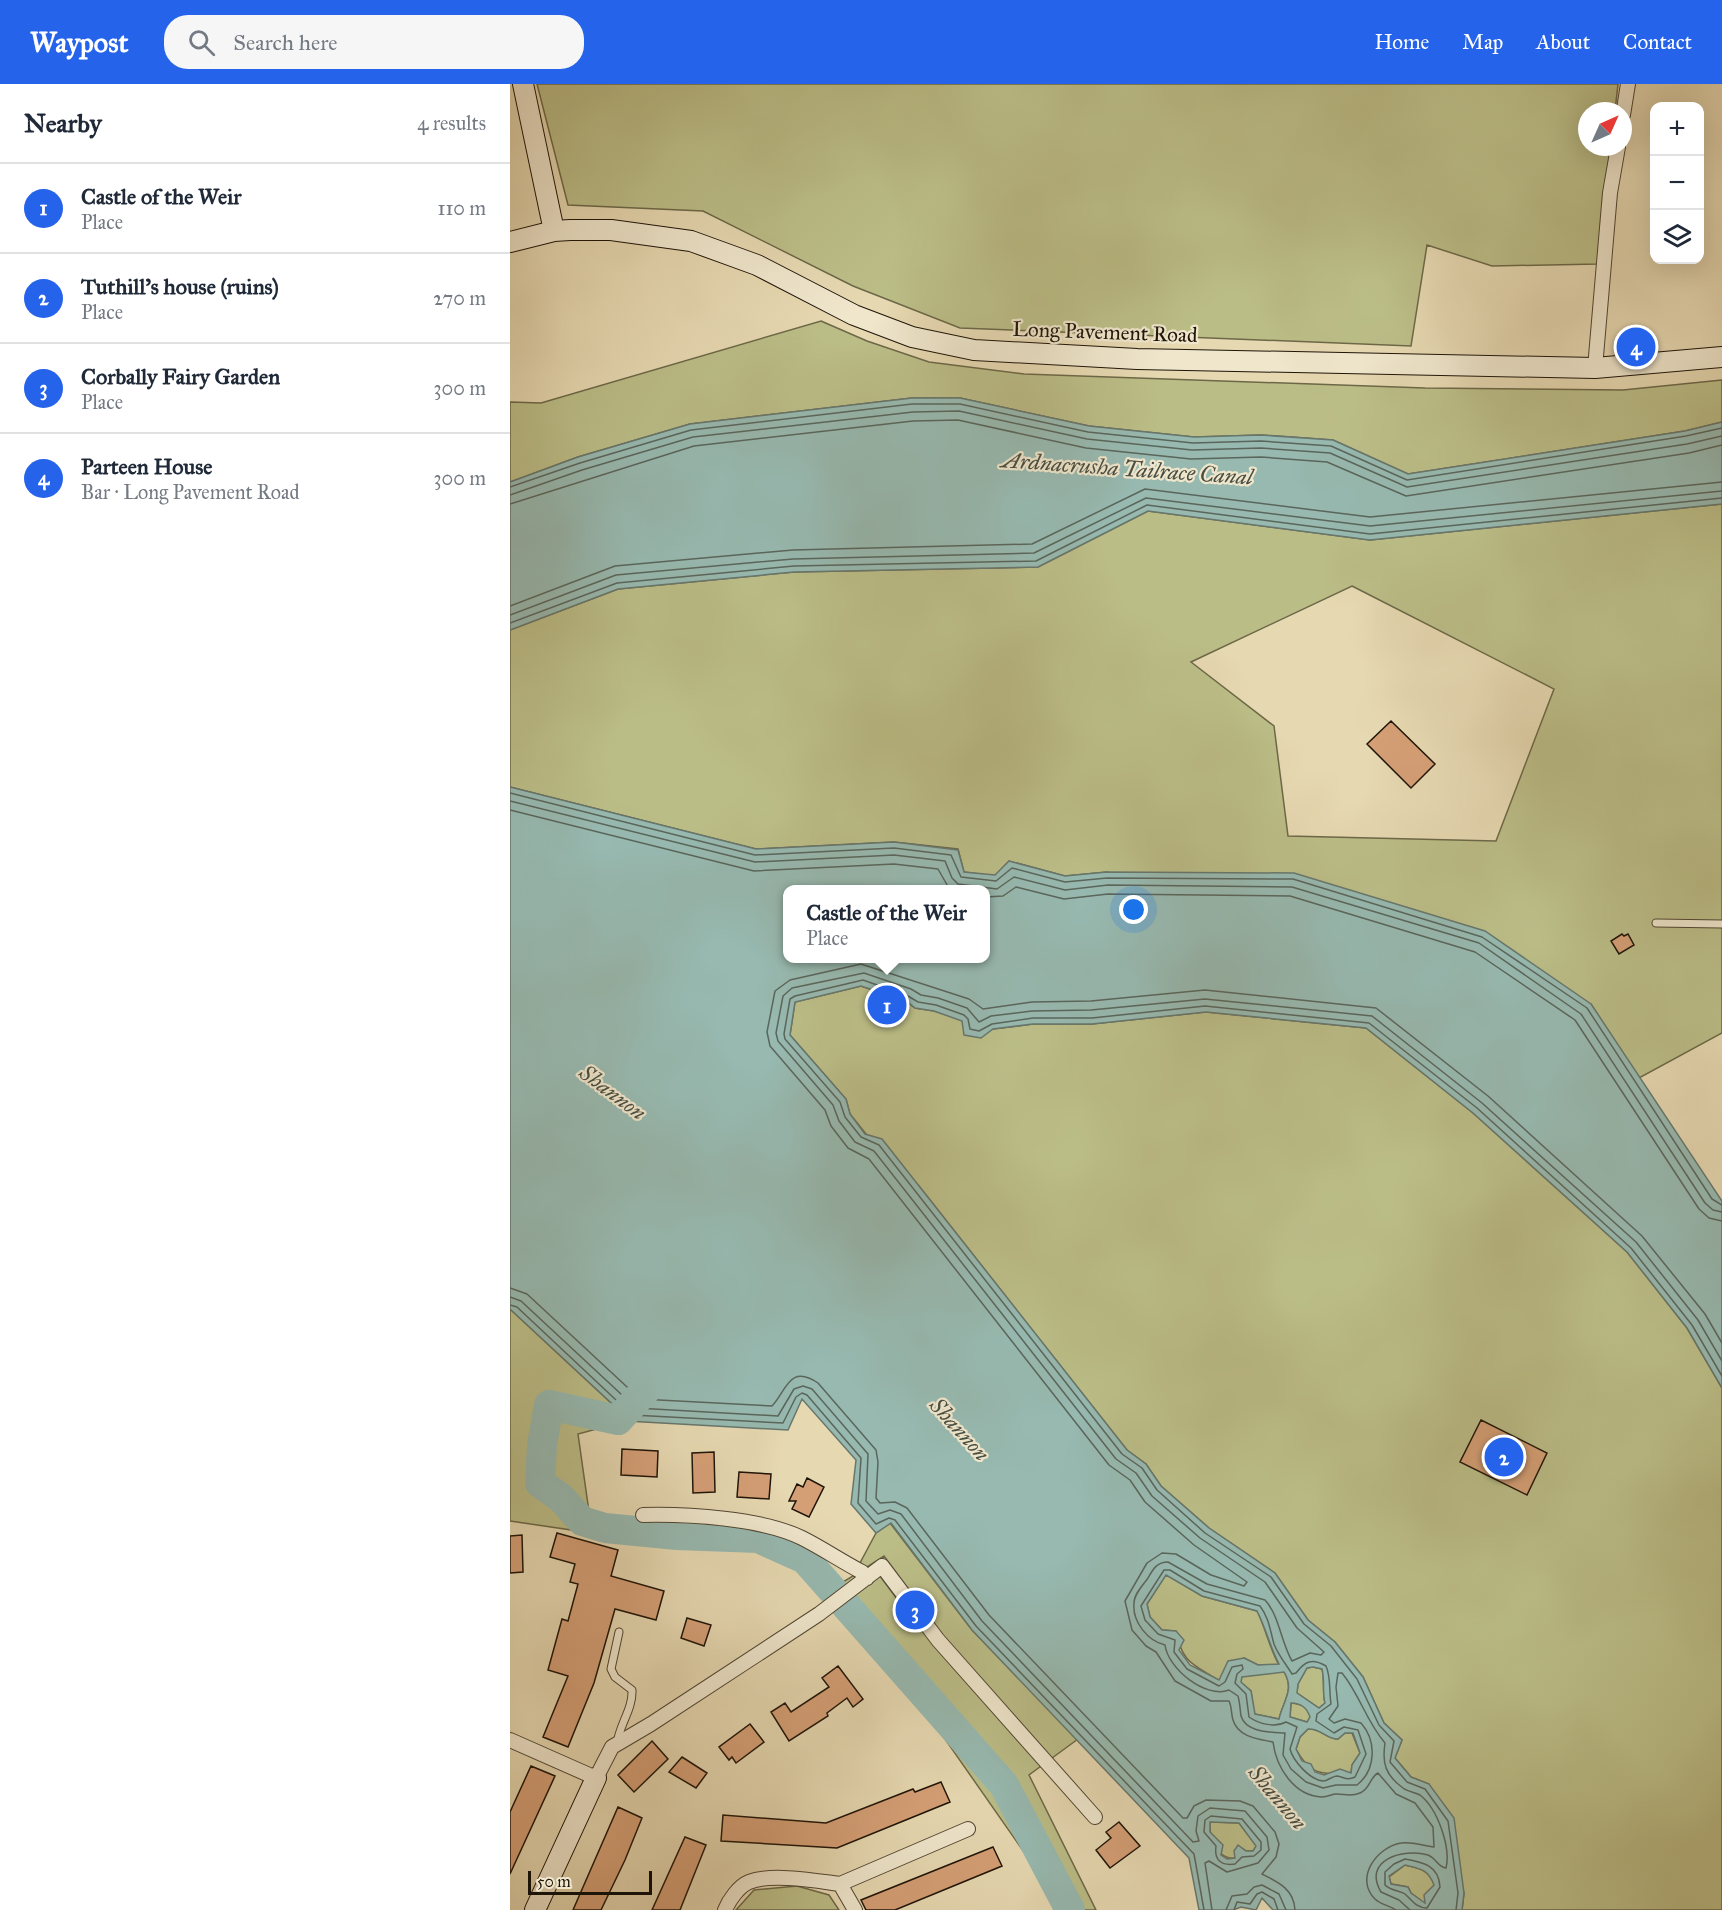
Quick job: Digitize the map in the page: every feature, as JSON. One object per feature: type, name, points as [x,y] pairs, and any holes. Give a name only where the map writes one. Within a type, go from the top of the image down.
[{"type":"main road","points":[[523,84],[554,231]]},
{"type":"main road","name":"Long Pavement Road","points":[[510,242],[554,231],[611,230],[691,241],[758,265],[854,315],[912,337],[974,350],[1126,358],[1595,368],[1722,357]]},
{"type":"main road","points":[[535,1910],[596,1778]]},
{"type":"street","points":[[1625,102],[1628,84]]},
{"type":"street","points":[[1595,368],[1610,193],[1616,156]]},
{"type":"street","points":[[643,1515],[674,1514],[762,1526],[800,1537],[862,1572],[867,1578]]},
{"type":"street","points":[[510,1740],[596,1778],[612,1747],[819,1614],[882,1566],[938,1640],[1095,1817]]},
{"type":"street","points":[[725,1910],[730,1899],[749,1882],[785,1878],[840,1884],[968,1829]]},
{"type":"street","points":[[840,1884],[855,1910]]},
{"type":"lane","points":[[1656,923],[1722,924]]},
{"type":"lane","points":[[617,1744],[618,1732],[632,1701],[632,1690],[615,1677],[611,1669],[619,1632]]},
{"type":"green space","points":[[537,84],[1618,84],[1616,102],[1578,102],[1578,156],[1610,156],[1598,264],[1492,266],[1427,245],[1411,346],[960,328],[853,286],[703,211],[568,205]]},
{"type":"green space","points":[[821,321],[867,341],[929,362],[1024,374],[1425,388],[1623,390],[1722,380],[1722,422],[1685,431],[1408,474],[1333,440],[1261,435],[1194,437],[1089,426],[960,398],[912,398],[690,424],[578,457],[510,482],[510,402],[541,403]]},
{"type":"green space","points":[[1722,504],[1722,1033],[1639,1078],[1591,1004],[1107,872],[1065,876],[1009,861],[995,876],[964,872],[958,849],[894,842],[756,849],[510,787],[510,630],[618,589],[794,572],[1038,567],[1148,511],[1370,540]],"holes":[[[1352,586],[1554,689],[1496,841],[1288,836],[1274,726],[1191,662]]]},
{"type":"green space","points":[[861,986],[906,1001],[915,1008],[934,1011],[993,1029],[1033,1024],[1092,1024],[1206,1012],[1366,1028],[1473,1113],[1627,1252],[1687,1328],[1722,1388],[1722,1910],[1462,1910],[1464,1893],[1429,1784],[1411,1777],[1395,1758],[1402,1740],[1384,1723],[1363,1677],[1335,1642],[1308,1620],[1275,1573],[1209,1528],[1161,1486],[1146,1464],[1127,1450],[919,1186],[866,1134],[850,1114],[846,1099],[790,1035],[795,1002]]},
{"type":"green space","points":[[510,1309],[624,1415],[626,1421],[578,1434],[592,1533],[510,1521]]},
{"type":"green space","points":[[890,1523],[972,1630],[1078,1739],[1029,1775],[1096,1910],[1055,1910],[1026,1855],[908,1686],[823,1594],[853,1576],[876,1533]],"holes":[[[884,1556],[950,1645],[941,1652],[911,1618],[880,1576],[867,1582],[853,1576]]]},
{"type":"green space","points":[[1166,1574],[1202,1596],[1257,1611],[1279,1665],[1258,1665],[1244,1658],[1219,1681],[1190,1662],[1182,1650],[1176,1631],[1162,1630],[1150,1617],[1147,1604]]},
{"type":"green space","points":[[1307,1668],[1322,1669],[1323,1673],[1325,1703],[1319,1708],[1297,1693],[1298,1684]]},
{"type":"green space","points":[[1284,1671],[1288,1690],[1279,1719],[1254,1714],[1251,1691],[1240,1682],[1242,1676]]},
{"type":"green space","points":[[1291,1703],[1306,1708],[1311,1717],[1307,1722],[1290,1717]]},
{"type":"green space","points":[[1308,1729],[1338,1739],[1345,1733],[1352,1733],[1360,1753],[1352,1765],[1351,1773],[1319,1772],[1307,1765],[1296,1749],[1300,1737]]},
{"type":"green space","points":[[1210,1822],[1239,1823],[1257,1846],[1253,1851],[1246,1851],[1238,1846],[1235,1858],[1223,1855],[1213,1841]]},
{"type":"green space","points":[[1405,1865],[1423,1870],[1435,1885],[1425,1904],[1411,1893],[1408,1887],[1391,1884],[1389,1877]]},
{"type":"green space","points":[[797,1886],[829,1895],[839,1910],[736,1910],[754,1890]]},
{"type":"water","name":"Ardnacrusha Tailrace Canal","points":[[912,398],[960,398],[1089,426],[1194,437],[1261,435],[1333,440],[1408,474],[1685,431],[1722,422],[1722,504],[1370,540],[1148,511],[1038,567],[794,572],[618,589],[510,630],[510,482],[578,457],[690,424]]},
{"type":"water","name":"Shannon","points":[[510,787],[756,849],[894,842],[958,850],[964,872],[995,875],[1009,861],[1065,876],[1107,872],[1294,873],[1485,931],[1591,1004],[1722,1201],[1722,1388],[1687,1328],[1627,1252],[1473,1113],[1366,1028],[1206,1012],[1092,1024],[1033,1024],[993,1029],[981,1038],[964,1035],[962,1021],[934,1011],[915,1008],[906,1001],[861,986],[795,1002],[790,1035],[846,1099],[850,1114],[865,1134],[882,1139],[1127,1450],[1146,1464],[1161,1486],[1209,1528],[1275,1573],[1308,1620],[1335,1642],[1363,1677],[1384,1723],[1402,1740],[1395,1758],[1411,1777],[1429,1784],[1454,1818],[1464,1893],[1462,1910],[1273,1910],[1262,1898],[1256,1910],[1241,1907],[1233,1910],[1199,1910],[1189,1858],[972,1630],[891,1523],[876,1533],[851,1504],[856,1460],[802,1399],[788,1430],[626,1421],[624,1415],[510,1309]],"holes":[[[1166,1575],[1202,1596],[1257,1611],[1279,1664],[1258,1665],[1244,1658],[1228,1661],[1219,1680],[1190,1665],[1179,1650],[1184,1640],[1176,1631],[1162,1630],[1150,1617],[1147,1604]],[[1307,1668],[1322,1669],[1325,1703],[1319,1708],[1297,1693],[1298,1684]],[[1284,1672],[1288,1690],[1279,1719],[1255,1714],[1251,1691],[1241,1682],[1242,1677]],[[1291,1703],[1301,1705],[1310,1717],[1307,1722],[1290,1717]],[[1308,1729],[1338,1739],[1345,1733],[1353,1733],[1360,1753],[1352,1765],[1351,1773],[1340,1769],[1324,1775],[1315,1772],[1311,1764],[1302,1761],[1296,1749],[1300,1737]],[[1210,1822],[1239,1823],[1256,1846],[1253,1851],[1246,1851],[1238,1845],[1234,1851],[1235,1858],[1227,1859],[1221,1855],[1223,1845],[1210,1832]],[[1405,1865],[1423,1870],[1434,1885],[1424,1895],[1425,1903],[1411,1893],[1408,1887],[1391,1884],[1389,1876]]]},
{"type":"building","points":[[1391,721],[1435,764],[1411,788],[1367,744]]},
{"type":"building","points":[[1622,934],[1624,936],[1628,934],[1634,945],[1619,954],[1611,941]]},
{"type":"building","points":[[876,994],[900,1002],[904,1010],[897,1018],[871,1008]]},
{"type":"building","points":[[1481,1420],[1547,1453],[1527,1495],[1460,1462]]},
{"type":"building","points":[[622,1449],[658,1451],[657,1477],[621,1475]]},
{"type":"building","points":[[714,1452],[715,1492],[693,1493],[692,1453]]},
{"type":"building","points":[[739,1472],[771,1474],[769,1499],[737,1497]]},
{"type":"building","points":[[807,1478],[824,1487],[809,1517],[792,1509],[796,1501],[789,1501],[797,1484],[803,1487]]},
{"type":"building","points":[[557,1533],[618,1550],[611,1576],[664,1591],[656,1620],[615,1609],[594,1683],[568,1747],[543,1737],[568,1676],[548,1670],[562,1619],[568,1621],[578,1584],[570,1582],[575,1564],[550,1557]]},
{"type":"building","points":[[522,1535],[523,1572],[510,1573],[510,1536]]},
{"type":"building","points":[[687,1618],[711,1625],[704,1646],[681,1638]]},
{"type":"building","points":[[838,1666],[863,1699],[853,1707],[847,1698],[827,1713],[828,1716],[789,1741],[771,1712],[785,1703],[791,1712],[829,1687],[822,1678]]},
{"type":"building","points":[[750,1724],[764,1742],[736,1763],[732,1757],[729,1760],[719,1747]]},
{"type":"building","points":[[652,1741],[668,1759],[634,1792],[618,1775]]},
{"type":"building","points":[[682,1757],[707,1773],[696,1788],[669,1772]]},
{"type":"building","points":[[531,1766],[555,1776],[510,1874],[510,1812]]},
{"type":"building","points":[[941,1782],[950,1802],[837,1848],[721,1841],[723,1815],[826,1823],[913,1789],[915,1792]]},
{"type":"building","points":[[618,1807],[642,1818],[625,1860],[601,1910],[573,1910]]},
{"type":"building","points":[[1119,1822],[1140,1846],[1110,1868],[1096,1850],[1111,1838],[1106,1832]]},
{"type":"building","points":[[685,1837],[706,1845],[680,1910],[652,1910]]},
{"type":"building","points":[[993,1847],[1002,1866],[895,1910],[866,1910],[861,1900]]},
{"type":"waterway","points":[[651,1384],[618,1420],[549,1405],[542,1445],[540,1483],[561,1498],[582,1521],[605,1528],[677,1535],[758,1538],[805,1559],[1004,1785],[1070,1910]]},
{"type":"place","name":"Parteen House","points":[[1636,347]]},
{"type":"place","name":"Castle of the Weir","points":[[887,1005]]},
{"type":"place","name":"Tuthill's house (ruins)","points":[[1504,1457]]},
{"type":"place","name":"Corbally Fairy Garden","points":[[915,1610]]}]
